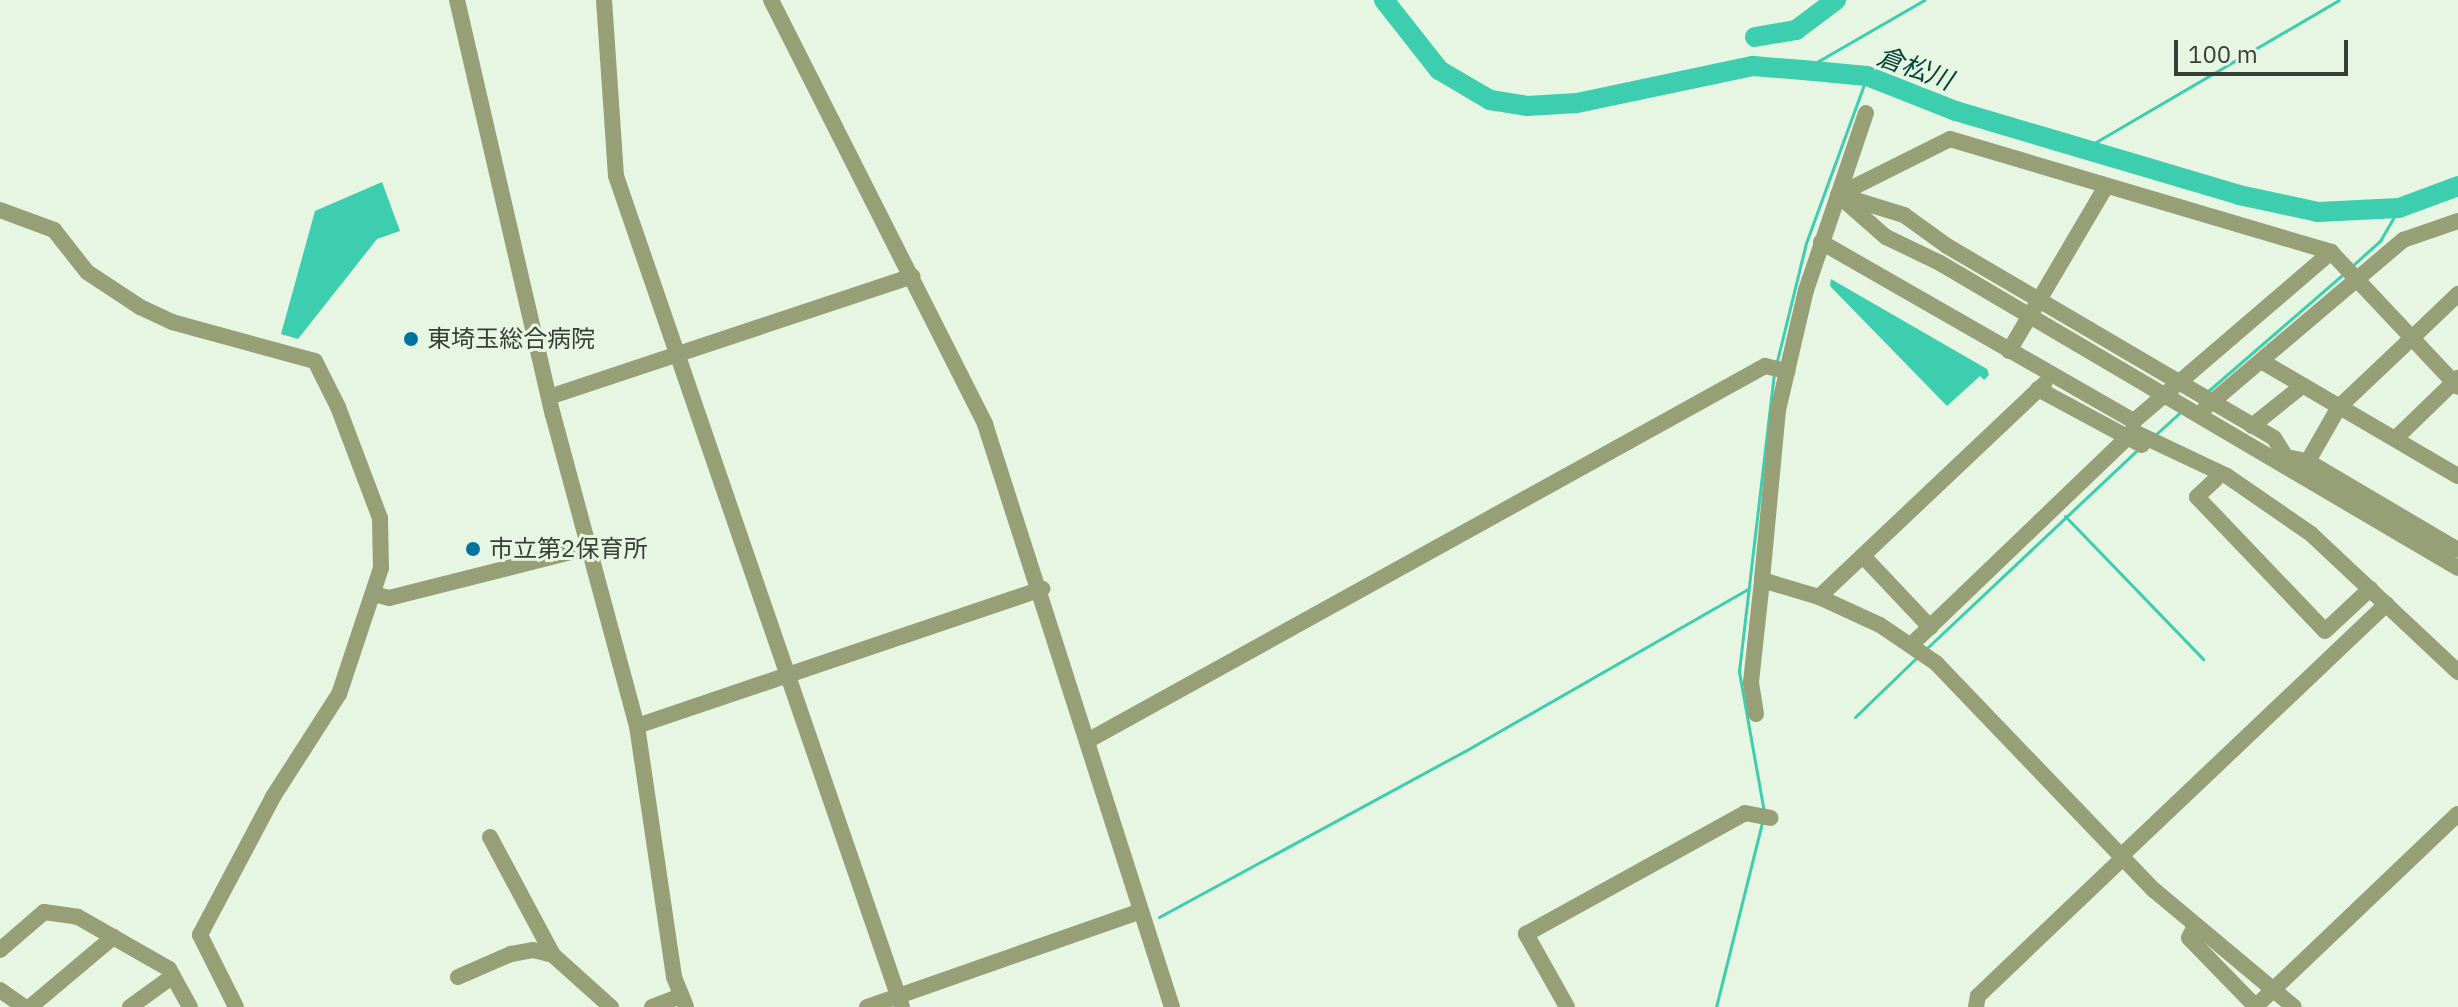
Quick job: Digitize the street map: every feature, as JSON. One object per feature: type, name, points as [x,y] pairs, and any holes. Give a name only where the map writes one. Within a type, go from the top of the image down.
[{"type":"street","points":[[457,0],[549,397],[637,726],[649,832],[684,1002],[652,1007]]},
{"type":"street","points":[[604,0],[616,176],[900,1002]]},
{"type":"street","points":[[771,0],[985,424],[1042,589],[1172,1007]]},
{"type":"street","points":[[1756,714],[1751,682],[1778,410],[1821,242],[1866,113]]},
{"type":"street","points":[[1838,195],[1950,139],[2105,188],[2331,252],[2457,382],[2395,439]]},
{"type":"street","points":[[2009,351],[2105,188]]},
{"type":"street","points":[[1838,195],[1904,215],[2039,300],[2274,438],[2286,457],[2454,554]]},
{"type":"street","points":[[1838,195],[1886,237],[2029,316],[2263,456],[2304,468]]},
{"type":"street","points":[[0,210],[54,230],[83,276],[172,322],[315,361],[331,410],[380,518],[381,568],[335,702],[273,797],[231,883],[201,931],[201,940],[236,1007]]},
{"type":"street","points":[[2198,415],[2355,277],[2403,240],[2458,221]]},
{"type":"street","points":[[1821,242],[2009,351],[2132,430],[2216,479],[2304,540],[2367,592],[2387,604],[2458,672]]},
{"type":"street","points":[[1912,644],[2132,430],[2163,395],[2331,252]]},
{"type":"street","points":[[549,397],[912,276]]},
{"type":"street","points":[[2304,468],[2339,407],[2458,294]]},
{"type":"street","points":[[2261,361],[2458,476]]},
{"type":"street","points":[[1089,740],[1765,366],[1787,371]]},
{"type":"street","points":[[1819,597],[2051,377]]},
{"type":"street","points":[[2252,426],[2302,386]]},
{"type":"street","points":[[2038,389],[2227,476],[2311,534],[2367,592]]},
{"type":"street","points":[[2263,456],[2274,438]]},
{"type":"street","points":[[2216,479],[2197,497],[2325,631],[2367,592]]},
{"type":"street","points":[[374,594],[389,598],[587,548]]},
{"type":"street","points":[[1863,556],[1930,627]]},
{"type":"street","points":[[1762,580],[1819,597],[1912,644],[1987,715],[2122,857],[2195,926],[2276,987],[2294,1007]]},
{"type":"street","points":[[637,726],[1042,589]]},
{"type":"street","points":[[1976,1007],[1978,996],[2387,604]]},
{"type":"street","points":[[1567,1007],[1526,934],[1745,813],[1771,818]]},
{"type":"street","points":[[2195,926],[2189,938],[2256,1007],[2458,814]]},
{"type":"street","points":[[490,837],[553,955],[611,1007]]},
{"type":"street","points":[[867,1007],[900,1002],[1141,911]]},
{"type":"street","points":[[0,950],[44,912],[78,917],[173,976],[190,1007]]},
{"type":"street","points":[[0,990],[27,1007],[113,937]]},
{"type":"street","points":[[458,977],[511,954],[553,955]]},
{"type":"street","points":[[130,1007],[173,976]]},
{"type":"water","points":[[382,182],[400,231],[377,239],[298,339],[281,334],[315,211]]},
{"type":"water","points":[[1831,279],[1987,369],[1989,375],[1984,380],[1980,376],[1947,406],[1830,286]]},
{"type":"waterway","name":"倉松川","points":[[1384,0],[1439,70],[1490,100],[1527,106],[1577,103],[1753,66],[1803,70],[1867,76],[1956,111],[2239,195],[2318,212],[2399,208],[2458,186]]},
{"type":"waterway","points":[[1755,37],[1796,30],[1836,0]]},
{"type":"waterway","points":[[1803,70],[1924,0]]},
{"type":"waterway","points":[[2084,149],[2339,0]]},
{"type":"waterway","points":[[1777,361],[1806,243],[1867,76]]},
{"type":"waterway","points":[[2352,266],[2380,241],[2399,208]]},
{"type":"waterway","points":[[2207,392],[2343,274]]},
{"type":"waterway","points":[[1764,812],[1739,671],[1774,373]]},
{"type":"waterway","points":[[2155,435],[2182,411]]},
{"type":"waterway","points":[[1927,648],[2137,450]]},
{"type":"waterway","points":[[2065,516],[2203,659]]},
{"type":"waterway","points":[[1159,917],[1465,751],[1748,589]]},
{"type":"waterway","points":[[1855,717],[1916,658]]},
{"type":"waterway","points":[[1716,1007],[1762,823]]},
{"type":"place","name":"東埼玉総合病院","points":[[411,339]]},
{"type":"place","name":"市立第2保育所","points":[[473,549]]}]
